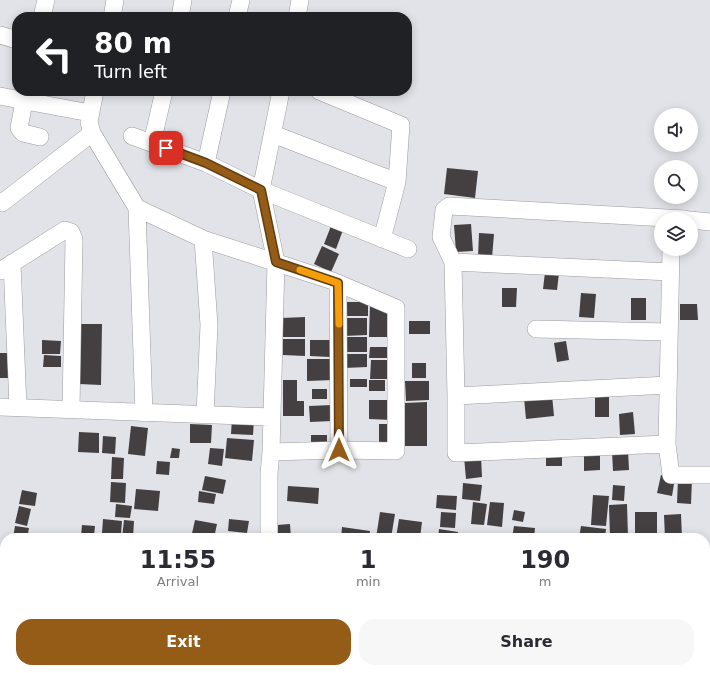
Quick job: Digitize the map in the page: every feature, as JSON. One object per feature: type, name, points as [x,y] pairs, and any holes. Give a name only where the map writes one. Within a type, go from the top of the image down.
[{"type":"street","points":[[43,12],[46,0]]},
{"type":"street","points":[[113,12],[115,0]]},
{"type":"street","points":[[181,12],[183,0]]},
{"type":"street","points":[[238,12],[241,0]]},
{"type":"street","points":[[298,12],[300,0]]},
{"type":"street","points":[[0,35],[12,39]]},
{"type":"street","points":[[0,96],[26,96],[90,113]]},
{"type":"street","points":[[26,96],[20,128],[23,133],[40,137]]},
{"type":"street","points":[[94,96],[89,122],[92,133],[137,208],[144,413]]},
{"type":"street","points":[[152,144],[163,96]]},
{"type":"street","points":[[206,163],[221,96]]},
{"type":"street","points":[[269,533],[268,474],[271,452],[276,262],[261,190],[281,96]]},
{"type":"street","points":[[331,96],[401,125],[397,182],[382,239]]},
{"type":"street","points":[[0,201],[2,204],[92,133]]},
{"type":"street","points":[[273,134],[397,182]]},
{"type":"street","points":[[132,136],[206,163],[261,190],[408,249]]},
{"type":"street","points":[[654,217],[449,206],[444,210],[441,237],[453,262],[456,396],[455,451],[458,454],[667,444]]},
{"type":"street","points":[[137,208],[203,239],[338,283],[396,308],[396,451],[339,450],[271,452]]},
{"type":"street","points":[[698,221],[710,222]]},
{"type":"street","points":[[18,408],[6,267],[65,230],[71,232],[74,239],[71,410]]},
{"type":"street","points":[[203,239],[209,325],[205,415]]},
{"type":"street","points":[[671,256],[668,332],[667,444],[671,475],[710,475]]},
{"type":"street","points":[[453,262],[670,272]]},
{"type":"street","points":[[338,283],[339,450]]},
{"type":"street","points":[[536,329],[668,332]]},
{"type":"street","points":[[456,396],[668,385]]},
{"type":"street","points":[[0,407],[271,417]]},
{"type":"building","points":[[447,168],[478,171],[475,198],[444,194]]},
{"type":"building","points":[[471,224],[473,251],[456,252],[454,225]]},
{"type":"building","points":[[331,226],[343,230],[336,249],[324,244]]},
{"type":"building","points":[[479,233],[494,234],[492,258],[478,257]]},
{"type":"building","points":[[322,246],[339,254],[331,272],[314,264]]},
{"type":"building","points":[[545,272],[559,273],[557,290],[543,289]]},
{"type":"building","points":[[502,288],[517,288],[516,307],[502,307]]},
{"type":"building","points":[[581,293],[596,294],[594,318],[579,317]]},
{"type":"building","points":[[631,298],[646,298],[646,320],[631,320]]},
{"type":"building","points":[[345,302],[368,302],[368,316],[345,316]]},
{"type":"building","points":[[370,303],[391,311],[392,337],[369,337]]},
{"type":"building","points":[[680,304],[697,304],[698,320],[680,320]]},
{"type":"building","points":[[305,317],[305,337],[281,337],[281,318]]},
{"type":"building","points":[[344,318],[367,318],[367,335],[344,336]]},
{"type":"building","points":[[409,321],[430,321],[430,334],[409,334]]},
{"type":"building","points":[[80,324],[102,324],[101,385],[79,384]]},
{"type":"building","points":[[344,337],[367,337],[367,352],[344,352]]},
{"type":"building","points":[[283,339],[305,339],[305,356],[283,355]]},
{"type":"building","points":[[42,340],[61,341],[60,354],[42,354]]},
{"type":"building","points":[[310,340],[331,340],[330,357],[310,356]]},
{"type":"building","points":[[566,341],[569,360],[557,362],[554,343]]},
{"type":"building","points":[[370,347],[392,347],[392,358],[369,358]]},
{"type":"building","points":[[0,353],[8,353],[9,378],[0,378]]},
{"type":"building","points":[[344,354],[367,354],[367,367],[344,368]]},
{"type":"building","points":[[44,355],[61,356],[61,367],[43,367]]},
{"type":"building","points":[[307,359],[333,359],[333,380],[307,381]]},
{"type":"building","points":[[371,360],[388,360],[388,379],[370,379]]},
{"type":"building","points":[[412,363],[426,363],[426,378],[412,378]]},
{"type":"building","points":[[350,379],[367,379],[367,387],[350,387]]},
{"type":"building","points":[[283,380],[297,380],[297,401],[304,401],[304,416],[283,416]]},
{"type":"building","points":[[369,380],[385,380],[385,391],[369,391]]},
{"type":"building","points":[[405,381],[429,381],[429,400],[406,401]]},
{"type":"building","points":[[312,389],[327,389],[327,399],[312,399]]},
{"type":"building","points":[[552,395],[554,416],[526,419],[524,398]]},
{"type":"building","points":[[595,396],[609,396],[609,417],[595,417]]},
{"type":"building","points":[[369,400],[392,400],[392,420],[369,419]]},
{"type":"building","points":[[427,402],[427,446],[404,446],[404,403]]},
{"type":"building","points":[[332,405],[332,421],[310,422],[309,406]]},
{"type":"building","points":[[633,412],[635,434],[620,435],[619,414]]},
{"type":"building","points":[[232,418],[254,420],[253,435],[231,434]]},
{"type":"building","points":[[190,424],[212,425],[211,443],[190,443]]},
{"type":"building","points":[[379,424],[393,424],[393,443],[379,443]]},
{"type":"building","points":[[131,426],[148,428],[145,456],[128,454]]},
{"type":"building","points":[[79,432],[99,433],[99,453],[78,452]]},
{"type":"building","points":[[311,435],[327,435],[327,444],[311,444]]},
{"type":"building","points":[[103,436],[116,437],[115,454],[102,453]]},
{"type":"building","points":[[227,438],[254,440],[252,461],[225,458]]},
{"type":"building","points":[[172,448],[180,449],[179,458],[170,458]]},
{"type":"building","points":[[210,448],[224,449],[222,466],[208,464]]},
{"type":"building","points":[[628,450],[629,470],[613,471],[612,451]]},
{"type":"building","points":[[600,451],[600,470],[584,471],[584,452]]},
{"type":"building","points":[[546,455],[562,455],[562,466],[546,466]]},
{"type":"building","points":[[481,456],[482,477],[466,479],[464,457]]},
{"type":"building","points":[[112,457],[124,458],[123,479],[111,479]]},
{"type":"building","points":[[157,461],[170,462],[169,475],[156,474]]},
{"type":"building","points":[[661,475],[675,478],[672,496],[657,493]]},
{"type":"building","points":[[205,476],[226,480],[223,494],[202,490]]},
{"type":"building","points":[[678,479],[692,479],[691,504],[677,503]]},
{"type":"building","points":[[111,482],[126,483],[125,503],[110,502]]},
{"type":"building","points":[[463,483],[482,485],[480,501],[462,499]]},
{"type":"building","points":[[613,485],[625,486],[624,501],[612,500]]},
{"type":"building","points":[[288,486],[319,488],[318,504],[287,501]]},
{"type":"building","points":[[136,489],[160,491],[158,511],[134,509]]},
{"type":"building","points":[[22,490],[37,493],[35,506],[19,504]]},
{"type":"building","points":[[199,491],[216,494],[214,504],[198,502]]},
{"type":"building","points":[[437,495],[457,496],[456,510],[436,508]]},
{"type":"building","points":[[593,495],[609,496],[606,526],[591,525]]},
{"type":"building","points":[[473,502],[487,504],[484,525],[471,524]]},
{"type":"building","points":[[490,502],[504,503],[502,527],[487,525]]},
{"type":"building","points":[[116,504],[132,506],[130,518],[115,517]]},
{"type":"building","points":[[627,504],[628,533],[610,533],[609,505]]},
{"type":"building","points":[[19,506],[31,509],[27,526],[15,523]]},
{"type":"building","points":[[514,510],[525,512],[523,522],[512,520]]},
{"type":"building","points":[[380,512],[395,514],[392,533],[377,533]]},
{"type":"building","points":[[441,512],[456,513],[455,528],[440,527]]},
{"type":"building","points":[[635,512],[657,512],[657,533],[635,533]]},
{"type":"building","points":[[681,514],[682,533],[665,533],[664,515]]},
{"type":"building","points":[[103,519],[122,521],[121,533],[102,533]]},
{"type":"building","points":[[229,519],[249,521],[247,533],[228,531]]},
{"type":"building","points":[[399,519],[422,522],[421,533],[397,533]]},
{"type":"building","points":[[124,520],[134,521],[133,533],[123,533]]},
{"type":"building","points":[[195,520],[217,524],[215,533],[192,533]]},
{"type":"building","points":[[290,524],[291,533],[278,533],[277,525]]},
{"type":"building","points":[[82,525],[95,526],[94,533],[81,533]]},
{"type":"building","points":[[15,526],[29,528],[28,533],[14,533]]},
{"type":"building","points":[[514,526],[535,528],[534,533],[513,533]]},
{"type":"building","points":[[581,526],[606,529],[606,533],[580,533]]},
{"type":"building","points":[[342,527],[370,531],[370,533],[341,533]]},
{"type":"building","points":[[439,529],[458,532],[458,533],[439,533]]},
{"type":"slow traffic","points":[[300,270],[338,283],[339,324]]},
{"type":"route","points":[[166,148],[206,163],[261,190],[276,262],[338,283],[339,450]]}]
